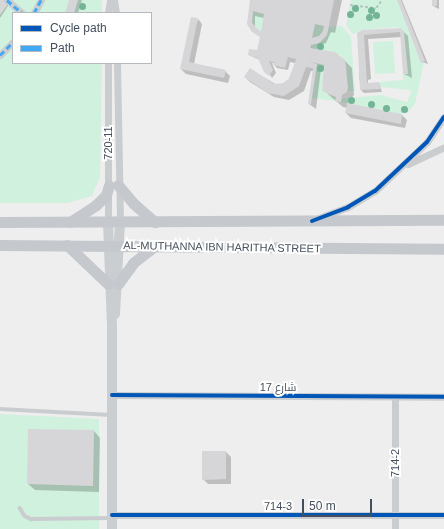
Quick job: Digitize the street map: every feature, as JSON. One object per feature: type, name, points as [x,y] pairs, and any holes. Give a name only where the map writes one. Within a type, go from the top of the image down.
[{"type":"main road","points":[[69,222],[96,205],[114,185],[155,222]]},
{"type":"main road","points":[[0,222],[444,220]]},
{"type":"main road","points":[[108,222],[113,246],[112,521]]},
{"type":"main road","points":[[113,246],[120,222]]},
{"type":"main road","name":"AL-MUTHANNA IBN HARITHA STREET","points":[[0,245],[444,249]]},
{"type":"main road","points":[[67,245],[113,284]]},
{"type":"main road","points":[[113,284],[133,263],[155,246]]},
{"type":"street","points":[[7,0],[21,12]]},
{"type":"street","points":[[35,12],[41,0]]},
{"type":"street","points":[[108,12],[110,0]]},
{"type":"street","points":[[114,0],[116,12]]},
{"type":"street","points":[[0,55],[12,43]]},
{"type":"street","name":"720-11","points":[[108,64],[114,185],[120,222]]},
{"type":"street","name":"720-11","points":[[108,222],[114,185],[117,64]]},
{"type":"street","points":[[312,221],[348,207],[375,191],[427,142],[444,118]]},
{"type":"street","points":[[402,167],[444,147]]},
{"type":"street","name":"شارع 17","points":[[112,395],[444,397]]},
{"type":"street","name":"714-2","points":[[395,397],[395,529]]},
{"type":"street","name":"714-3","points":[[112,521],[444,515]]},
{"type":"lane","points":[[0,409],[112,415]]},
{"type":"lane","points":[[20,508],[25,516],[31,519],[112,521]]},
{"type":"path","points":[[350,5],[376,8],[382,0]]},
{"type":"green space","points":[[0,0],[102,0],[102,12],[12,12],[12,64],[102,64],[100,177],[92,196],[67,203],[0,203]]},
{"type":"green space","points":[[351,0],[397,0],[421,62],[424,62],[415,104],[408,112],[402,114],[341,102],[341,99],[381,95],[407,102],[411,90],[380,87],[379,82],[403,80],[403,74],[408,74],[403,30],[397,27],[362,30],[353,34],[346,26]]},
{"type":"green space","points":[[253,11],[264,14],[261,32],[252,23]]},
{"type":"green space","points":[[315,24],[324,26],[323,31],[319,36],[312,38]]},
{"type":"green space","points":[[342,26],[351,37],[355,91],[347,91],[347,66],[341,55],[310,48],[311,45],[319,43],[325,38],[329,27]]},
{"type":"green space","points":[[393,41],[395,73],[375,74],[373,42]]},
{"type":"green space","points":[[307,61],[324,65],[322,89],[327,95],[336,97],[335,101],[312,98],[317,65]]},
{"type":"green space","points":[[0,414],[99,419],[99,529],[0,529]]},
{"type":"building","points":[[0,0],[11,0],[0,15]]},
{"type":"building","points":[[69,0],[78,0],[74,12],[65,12]]},
{"type":"building","points":[[250,0],[334,0],[327,35],[319,43],[311,45],[310,48],[335,52],[345,60],[348,88],[347,92],[342,95],[341,102],[335,101],[336,97],[322,91],[324,65],[307,61],[317,64],[311,104],[308,104],[313,68],[306,67],[299,86],[284,96],[268,93],[244,77],[250,68],[274,84],[283,83],[290,78],[296,59],[288,57],[285,68],[273,65],[274,62],[269,61],[273,70],[269,76],[264,72],[258,58],[248,55],[249,49],[257,50],[260,37],[252,32],[247,24]],"holes":[[[253,11],[264,14],[261,32],[252,23]],[[315,24],[324,26],[323,31],[319,36],[312,38]]]},
{"type":"building","points":[[397,0],[401,0],[425,61],[421,63]]},
{"type":"building","points":[[432,0],[437,0],[437,6],[432,6]]},
{"type":"building","points":[[191,17],[198,18],[189,62],[226,70],[224,78],[180,69]]},
{"type":"building","points":[[401,28],[404,32],[408,74],[403,74],[400,32],[364,35],[367,83],[379,82],[380,89],[360,90],[357,33],[362,30]]},
{"type":"building","points":[[347,103],[402,114],[401,124],[345,113]]},
{"type":"building","points":[[28,429],[94,430],[93,486],[27,484]]},
{"type":"building","points":[[202,451],[226,451],[226,479],[202,480]]},
{"type":"marked path","points":[[7,0],[21,12]]},
{"type":"marked path","points":[[35,12],[41,0]]},
{"type":"marked path","points":[[0,55],[12,43]]},
{"type":"cycle path","points":[[312,221],[348,207],[375,191],[427,142],[444,117]]},
{"type":"cycle path","points":[[112,395],[444,397]]},
{"type":"cycle path","points":[[112,515],[444,515]]}]
